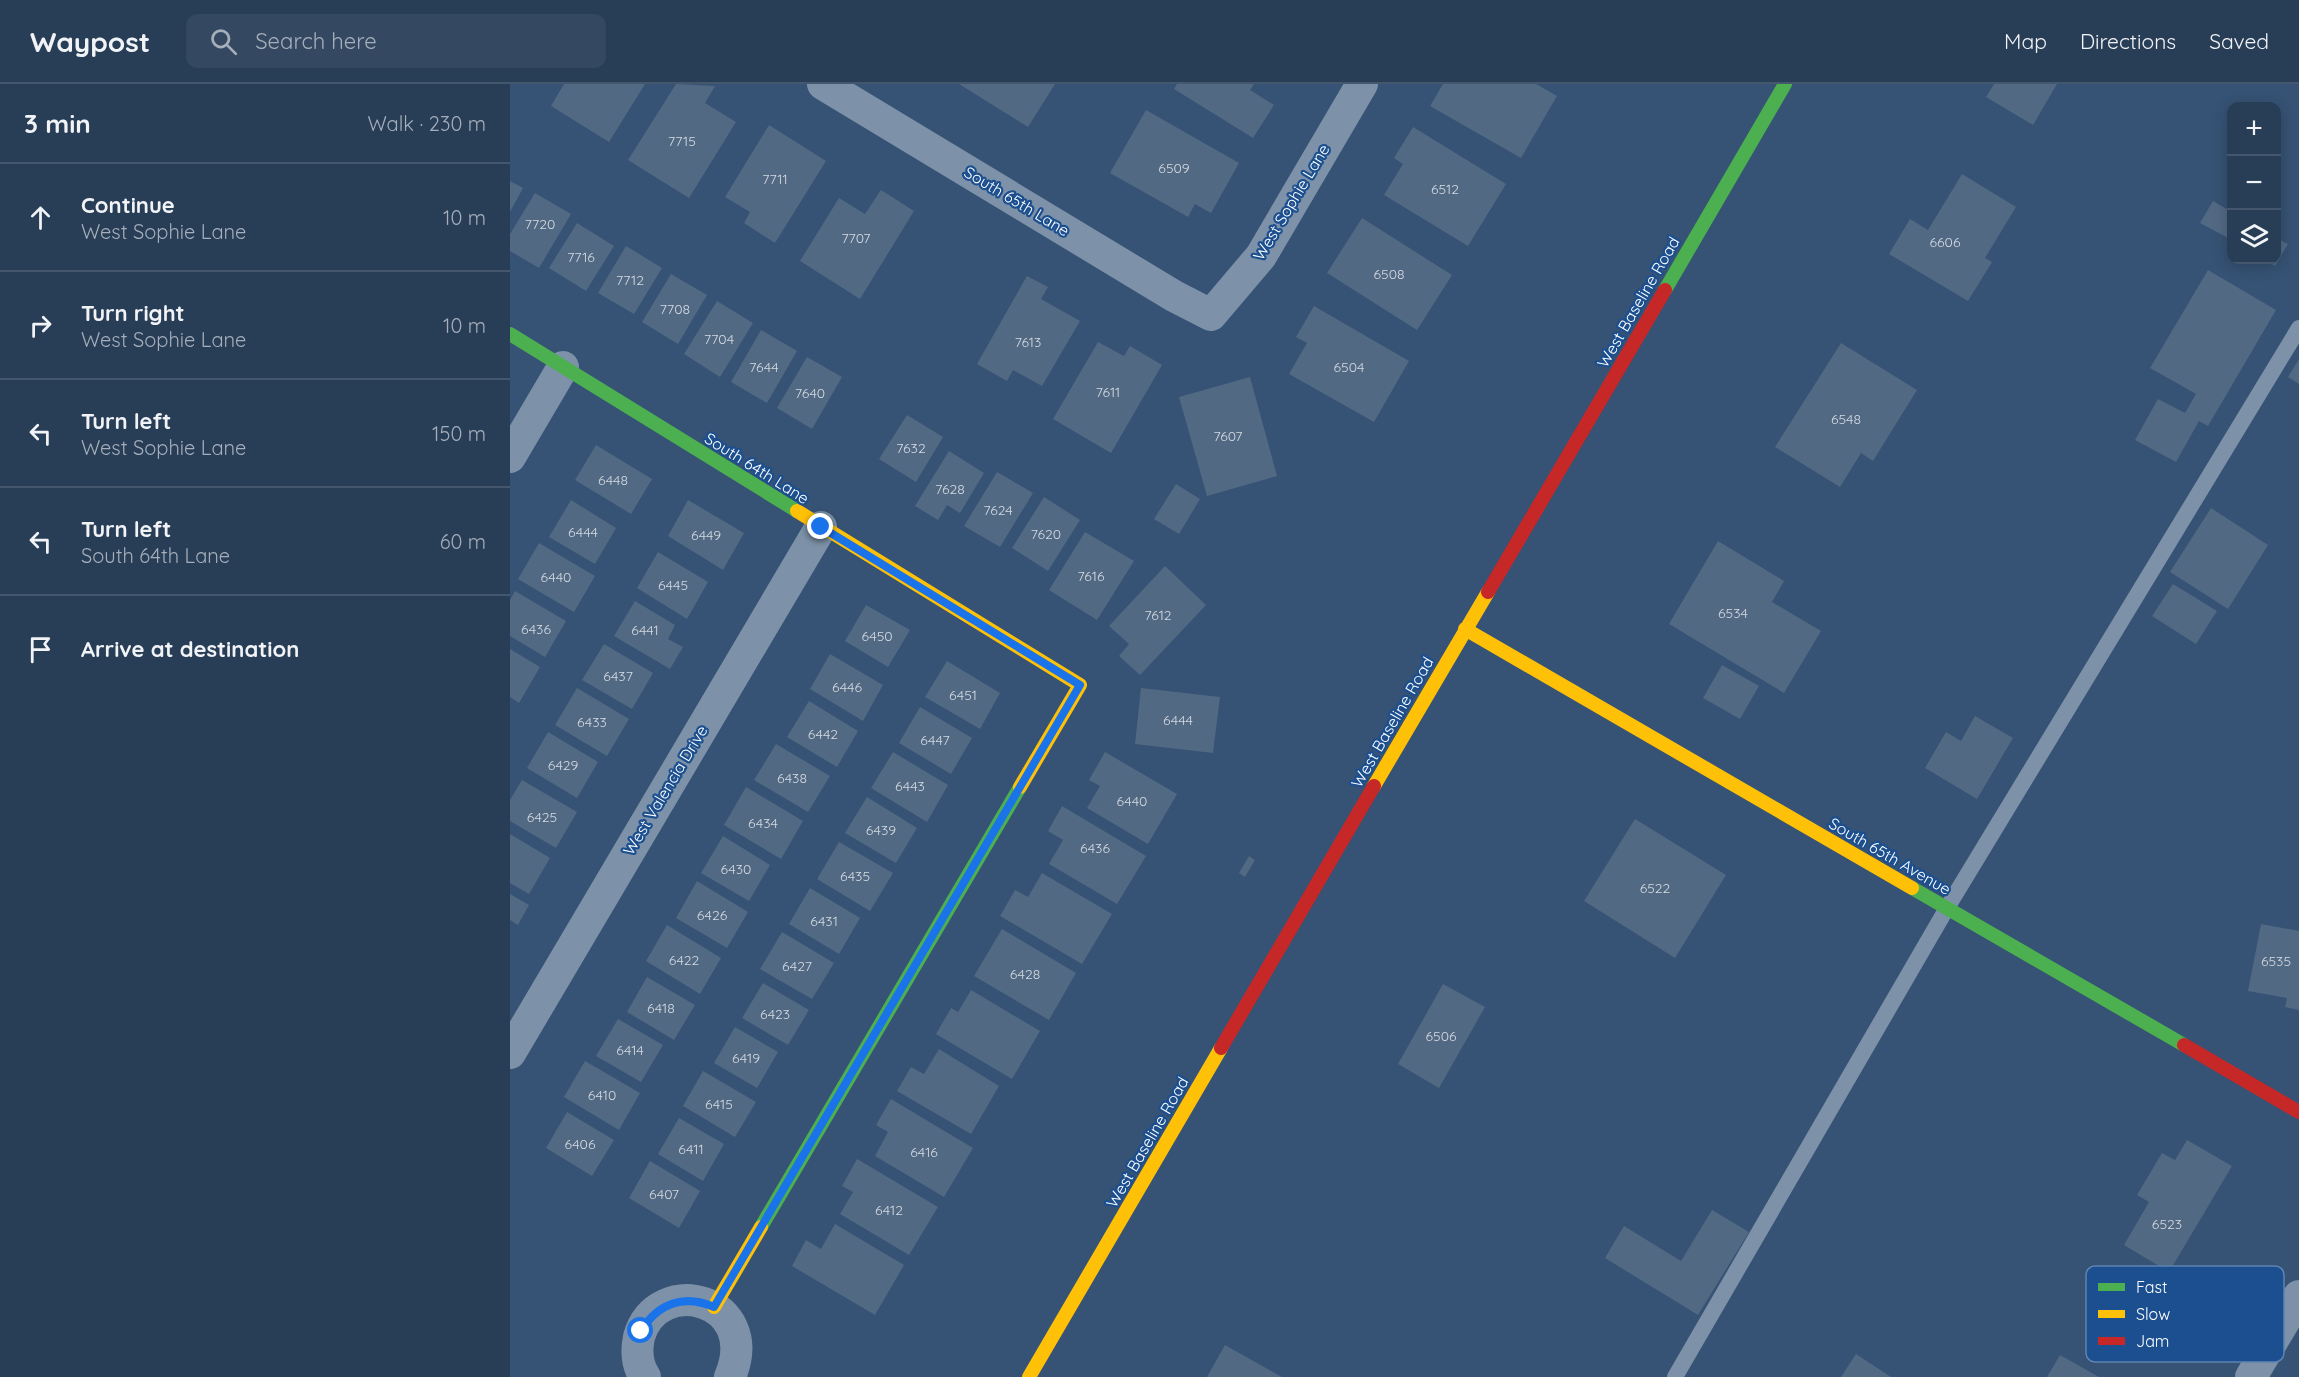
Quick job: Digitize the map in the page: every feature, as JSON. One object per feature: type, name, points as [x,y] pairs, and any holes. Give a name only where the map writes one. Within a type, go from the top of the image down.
[{"type":"street","name":"West Sophie Lane","points":[[1211,315],[1261,256],[1362,84]]},
{"type":"street","name":"West Baseline Road","points":[[1029,1377],[1785,84]]},
{"type":"street","name":"South 65th Lane","points":[[840,88],[1174,296],[1211,315]]},
{"type":"street","name":"South 64th Lane","points":[[510,334],[1080,685],[714,1307]]},
{"type":"street","points":[[510,457],[563,367]]},
{"type":"street","name":"West Valencia Drive","points":[[510,1053],[821,527]]},
{"type":"street","name":"South 65th Avenue","points":[[1465,629],[2299,1112]]},
{"type":"street","points":[[2284,1321],[2299,1296]]},
{"type":"street","points":[[645,1377],[638,1359],[637,1345],[649,1318],[659,1308],[679,1301],[701,1301],[714,1307],[726,1317],[735,1331],[738,1347],[736,1363],[730,1377]]},
{"type":"street","points":[[2251,1377],[2260,1362]]},
{"type":"lane","points":[[1675,1377],[1947,908],[2299,328]]},
{"type":"building","points":[[564,84],[645,84],[609,142],[551,106]]},
{"type":"building","points":[[676,84],[715,86],[705,103],[736,122],[689,198],[628,160]]},
{"type":"building","points":[[959,84],[1055,84],[1028,127]]},
{"type":"building","points":[[1177,84],[1254,84],[1250,90],[1274,105],[1253,138],[1174,89]]},
{"type":"building","points":[[1443,84],[1536,84],[1557,96],[1521,158],[1430,106]]},
{"type":"building","points":[[1994,84],[2057,84],[2033,125],[1986,97]]},
{"type":"building","points":[[1146,110],[1239,163],[1211,213],[1195,204],[1188,217],[1110,173]]},
{"type":"building","points":[[769,125],[826,161],[775,243],[744,223],[750,212],[725,197]]},
{"type":"building","points":[[1413,127],[1506,184],[1468,246],[1384,195],[1403,164],[1394,158]]},
{"type":"building","points":[[1962,174],[2016,207],[1985,258],[1992,262],[1968,301],[1889,254],[1910,219],[1928,230]]},
{"type":"building","points":[[510,181],[523,188],[510,212]]},
{"type":"building","points":[[881,190],[914,211],[860,299],[800,261],[839,198],[865,214]]},
{"type":"building","points":[[535,193],[571,214],[539,268],[510,251],[510,234]]},
{"type":"building","points":[[2213,201],[2227,209],[2227,237],[2200,223]]},
{"type":"building","points":[[1362,218],[1452,275],[1417,330],[1327,273]]},
{"type":"building","points":[[577,223],[614,246],[586,291],[549,268]]},
{"type":"building","points":[[2281,240],[2288,244],[2281,256]]},
{"type":"building","points":[[626,246],[662,268],[634,314],[598,293]]},
{"type":"building","points":[[2208,270],[2276,310],[2208,426],[2199,421],[2176,462],[2135,440],[2158,399],[2185,413],[2196,394],[2150,368]]},
{"type":"building","points":[[671,274],[707,295],[678,344],[642,322]]},
{"type":"building","points":[[1027,276],[1048,287],[1041,299],[1080,321],[1042,386],[1013,370],[1007,381],[977,364]]},
{"type":"building","points":[[717,301],[753,323],[720,377],[684,354]]},
{"type":"building","points":[[1314,306],[1409,361],[1374,422],[1289,374],[1307,343],[1296,337]]},
{"type":"building","points":[[761,330],[797,351],[767,403],[731,382]]},
{"type":"building","points":[[1098,342],[1124,356],[1130,346],[1162,365],[1111,453],[1053,419]]},
{"type":"building","points":[[1841,343],[1917,390],[1873,461],[1861,453],[1840,487],[1775,447]]},
{"type":"building","points":[[807,357],[842,377],[812,429],[777,408]]},
{"type":"building","points":[[2299,359],[2299,384],[2288,377]]},
{"type":"building","points":[[1250,377],[1277,476],[1207,496],[1179,397]]},
{"type":"building","points":[[907,415],[943,437],[916,482],[879,459]]},
{"type":"building","points":[[596,445],[652,479],[631,514],[575,480]]},
{"type":"building","points":[[949,451],[984,473],[960,513],[947,505],[938,520],[915,506]]},
{"type":"building","points":[[997,472],[1033,493],[1000,547],[964,526]]},
{"type":"building","points":[[1176,484],[1200,499],[1179,534],[1154,519]]},
{"type":"building","points":[[1044,497],[1080,520],[1048,571],[1012,548]]},
{"type":"building","points":[[571,500],[616,528],[595,564],[549,537]]},
{"type":"building","points":[[688,500],[744,533],[723,570],[668,536]]},
{"type":"building","points":[[2211,508],[2268,545],[2228,609],[2170,572]]},
{"type":"building","points":[[1085,532],[1134,561],[1097,620],[1049,590]]},
{"type":"building","points":[[1718,541],[1784,581],[1772,602],[1821,631],[1784,693],[1669,624]]},
{"type":"building","points":[[539,543],[595,576],[574,612],[518,579]]},
{"type":"building","points":[[658,552],[708,582],[687,619],[637,588]]},
{"type":"building","points":[[1165,566],[1206,605],[1140,675],[1119,656],[1129,644],[1109,626]]},
{"type":"building","points":[[2173,584],[2217,611],[2196,644],[2152,616]]},
{"type":"building","points":[[515,591],[566,621],[545,657],[510,636],[510,600]]},
{"type":"building","points":[[635,601],[675,625],[668,639],[683,647],[670,669],[614,636]]},
{"type":"building","points":[[866,605],[910,630],[888,667],[845,641]]},
{"type":"building","points":[[604,644],[653,673],[632,709],[582,680]]},
{"type":"building","points":[[510,649],[540,667],[519,703],[510,697]]},
{"type":"building","points":[[830,654],[883,685],[863,721],[810,689]]},
{"type":"building","points":[[947,661],[1000,693],[980,729],[925,697]]},
{"type":"building","points":[[1722,665],[1759,686],[1740,719],[1703,698]]},
{"type":"building","points":[[577,688],[629,719],[607,756],[555,725]]},
{"type":"building","points":[[1141,688],[1220,697],[1213,753],[1135,744]]},
{"type":"building","points":[[809,701],[858,731],[837,767],[787,737]]},
{"type":"building","points":[[920,707],[972,738],[951,774],[899,743]]},
{"type":"building","points":[[1975,716],[2013,738],[1977,799],[1925,768],[1946,732],[1961,741]]},
{"type":"building","points":[[548,732],[598,762],[577,798],[527,768]]},
{"type":"building","points":[[776,744],[830,776],[808,812],[754,780]]},
{"type":"building","points":[[893,752],[948,785],[927,822],[871,788]]},
{"type":"building","points":[[1105,752],[1177,794],[1148,844],[1087,808],[1100,786],[1089,780]]},
{"type":"building","points":[[522,780],[577,812],[556,848],[510,821],[510,800]]},
{"type":"building","points":[[746,787],[803,821],[781,859],[724,825]]},
{"type":"building","points":[[867,797],[917,828],[896,863],[845,833]]},
{"type":"building","points":[[1062,806],[1146,856],[1117,904],[1049,864],[1063,840],[1048,831]]},
{"type":"building","points":[[1635,819],[1726,875],[1675,958],[1584,901]]},
{"type":"building","points":[[510,834],[550,858],[529,894],[510,883]]},
{"type":"building","points":[[723,836],[770,865],[749,901],[701,873]]},
{"type":"building","points":[[839,842],[893,873],[870,911],[817,879]]},
{"type":"building","points":[[1249,856],[1255,860],[1245,877],[1239,873]]},
{"type":"building","points":[[1042,873],[1112,914],[1082,964],[1000,916],[1015,890],[1028,897]]},
{"type":"building","points":[[697,881],[748,912],[727,948],[676,918]]},
{"type":"building","points":[[810,888],[860,918],[839,954],[789,924]]},
{"type":"building","points":[[510,894],[529,905],[518,925],[510,920]]},
{"type":"building","points":[[2261,924],[2299,931],[2299,1010],[2285,1007],[2287,998],[2248,991]]},
{"type":"building","points":[[667,925],[721,958],[700,994],[646,961]]},
{"type":"building","points":[[1002,929],[1076,973],[1049,1020],[974,976]]},
{"type":"building","points":[[782,932],[834,963],[812,999],[760,969]]},
{"type":"building","points":[[647,977],[695,1005],[674,1040],[627,1012]]},
{"type":"building","points":[[763,983],[809,1010],[788,1045],[742,1018]]},
{"type":"building","points":[[1443,984],[1485,1007],[1439,1088],[1398,1064]]},
{"type":"building","points":[[971,990],[1040,1031],[1012,1079],[936,1034],[951,1008],[958,1012]]},
{"type":"building","points":[[618,1019],[663,1045],[641,1082],[596,1056]]},
{"type":"building","points":[[735,1027],[778,1052],[757,1088],[714,1063]]},
{"type":"building","points":[[939,1049],[999,1086],[971,1134],[897,1091],[911,1067],[924,1074]]},
{"type":"building","points":[[585,1061],[640,1093],[619,1130],[564,1097]]},
{"type":"building","points":[[703,1071],[756,1102],[735,1137],[683,1106]]},
{"type":"building","points":[[891,1099],[973,1148],[944,1197],[875,1156],[888,1132],[876,1125]]},
{"type":"building","points":[[567,1112],[614,1140],[592,1176],[546,1148]]},
{"type":"building","points":[[679,1118],[724,1144],[703,1181],[658,1154]]},
{"type":"building","points":[[2187,1140],[2232,1166],[2173,1266],[2159,1266],[2124,1245],[2149,1202],[2137,1195],[2162,1153],[2175,1160]]},
{"type":"building","points":[[857,1159],[938,1207],[909,1255],[840,1214],[853,1192],[842,1186]]},
{"type":"building","points":[[650,1161],[700,1191],[679,1228],[629,1198]]},
{"type":"building","points":[[1712,1210],[1749,1232],[1698,1315],[1605,1258],[1624,1226],[1681,1261]]},
{"type":"building","points":[[835,1224],[904,1265],[875,1315],[792,1266],[806,1240],[821,1249]]},
{"type":"building","points":[[1225,1345],[1282,1377],[1207,1377]]},
{"type":"building","points":[[1856,1354],[1891,1377],[1841,1377]]},
{"type":"building","points":[[2060,1355],[2099,1377],[2047,1377]]},
{"type":"traffic: fast","points":[[1665,290],[1785,84]]},
{"type":"traffic: fast","points":[[510,334],[797,511]]},
{"type":"traffic: fast","points":[[761,1227],[1020,787]]},
{"type":"traffic: fast","points":[[1912,888],[2184,1045]]},
{"type":"traffic: slow","points":[[797,511],[1080,685],[1020,787]]},
{"type":"traffic: slow","points":[[1374,786],[1488,592]]},
{"type":"traffic: slow","points":[[1465,629],[1912,888]]},
{"type":"traffic: slow","points":[[1029,1377],[1221,1048]]},
{"type":"traffic: slow","points":[[714,1307],[761,1227]]},
{"type":"traffic: jam","points":[[1488,592],[1665,290]]},
{"type":"traffic: jam","points":[[1221,1048],[1374,786]]},
{"type":"traffic: jam","points":[[2184,1045],[2299,1112]]},
{"type":"route","points":[[641,1331],[659,1308],[672,1302],[701,1301],[714,1307],[1080,685],[821,527]]}]
